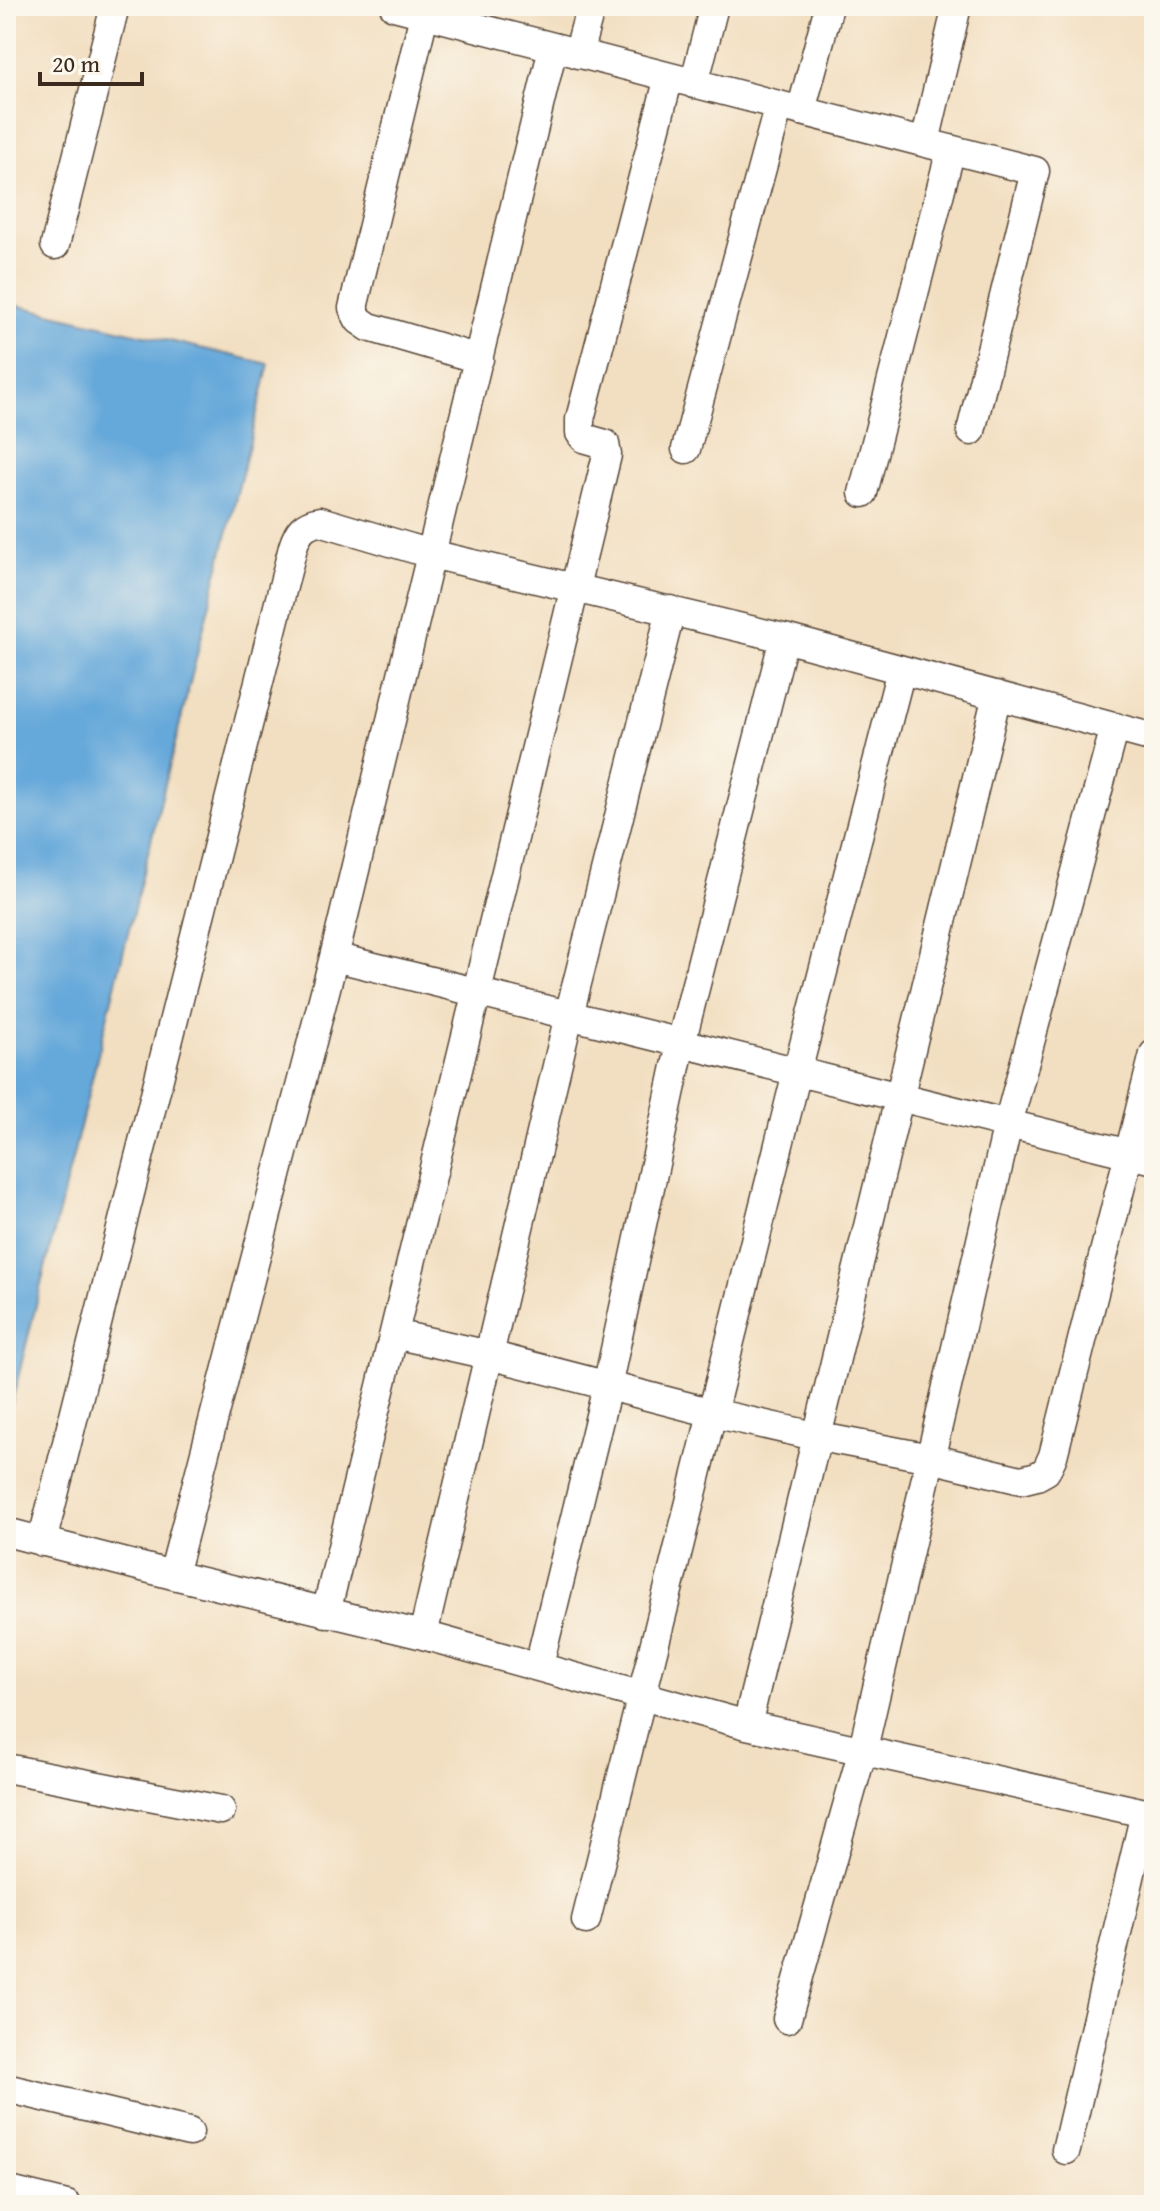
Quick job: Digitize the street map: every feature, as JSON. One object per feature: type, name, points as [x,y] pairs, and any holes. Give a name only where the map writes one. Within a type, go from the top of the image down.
[{"type":"street","points":[[55,245],[115,6]]},
{"type":"street","points":[[394,6],[424,15],[463,15],[565,51],[1035,171],[971,431]]},
{"type":"street","points":[[173,1575],[334,957],[479,359],[565,51],[591,6]]},
{"type":"street","points":[[326,1613],[607,450],[605,444],[584,438],[580,433],[580,419],[682,81],[714,6]]},
{"type":"street","points":[[686,449],[790,108],[829,6]]},
{"type":"street","points":[[863,493],[938,146],[957,6]]},
{"type":"street","points":[[424,15],[353,308],[359,320],[369,327],[479,359]]},
{"type":"street","points":[[42,1542],[296,538],[303,526],[320,521],[431,554],[784,638],[1154,738]]},
{"type":"street","points":[[423,1635],[569,1015],[671,610]]},
{"type":"street","points":[[539,1665],[607,1387],[681,1043],[784,638]]},
{"type":"street","points":[[586,1920],[797,1072],[901,670]]},
{"type":"street","points":[[747,1725],[997,695]]},
{"type":"street","points":[[787,2019],[862,1753],[1008,1124],[1115,727]]},
{"type":"street","points":[[334,957],[1141,1157]]},
{"type":"street","points":[[394,1334],[815,1436],[930,1458],[1021,1480],[1037,1476],[1046,1471],[1053,1456],[1141,1157],[1154,1054]]},
{"type":"street","points":[[6,1532],[539,1665],[747,1725],[862,1753],[1150,1814],[1066,2150]]},
{"type":"street","points":[[6,1768],[221,1810]]},
{"type":"street","points":[[6,2088],[189,2132]]},
{"type":"street","points":[[6,2190],[67,2205]]},
{"type":"water","points":[[6,303],[269,364],[6,1426]]}]
